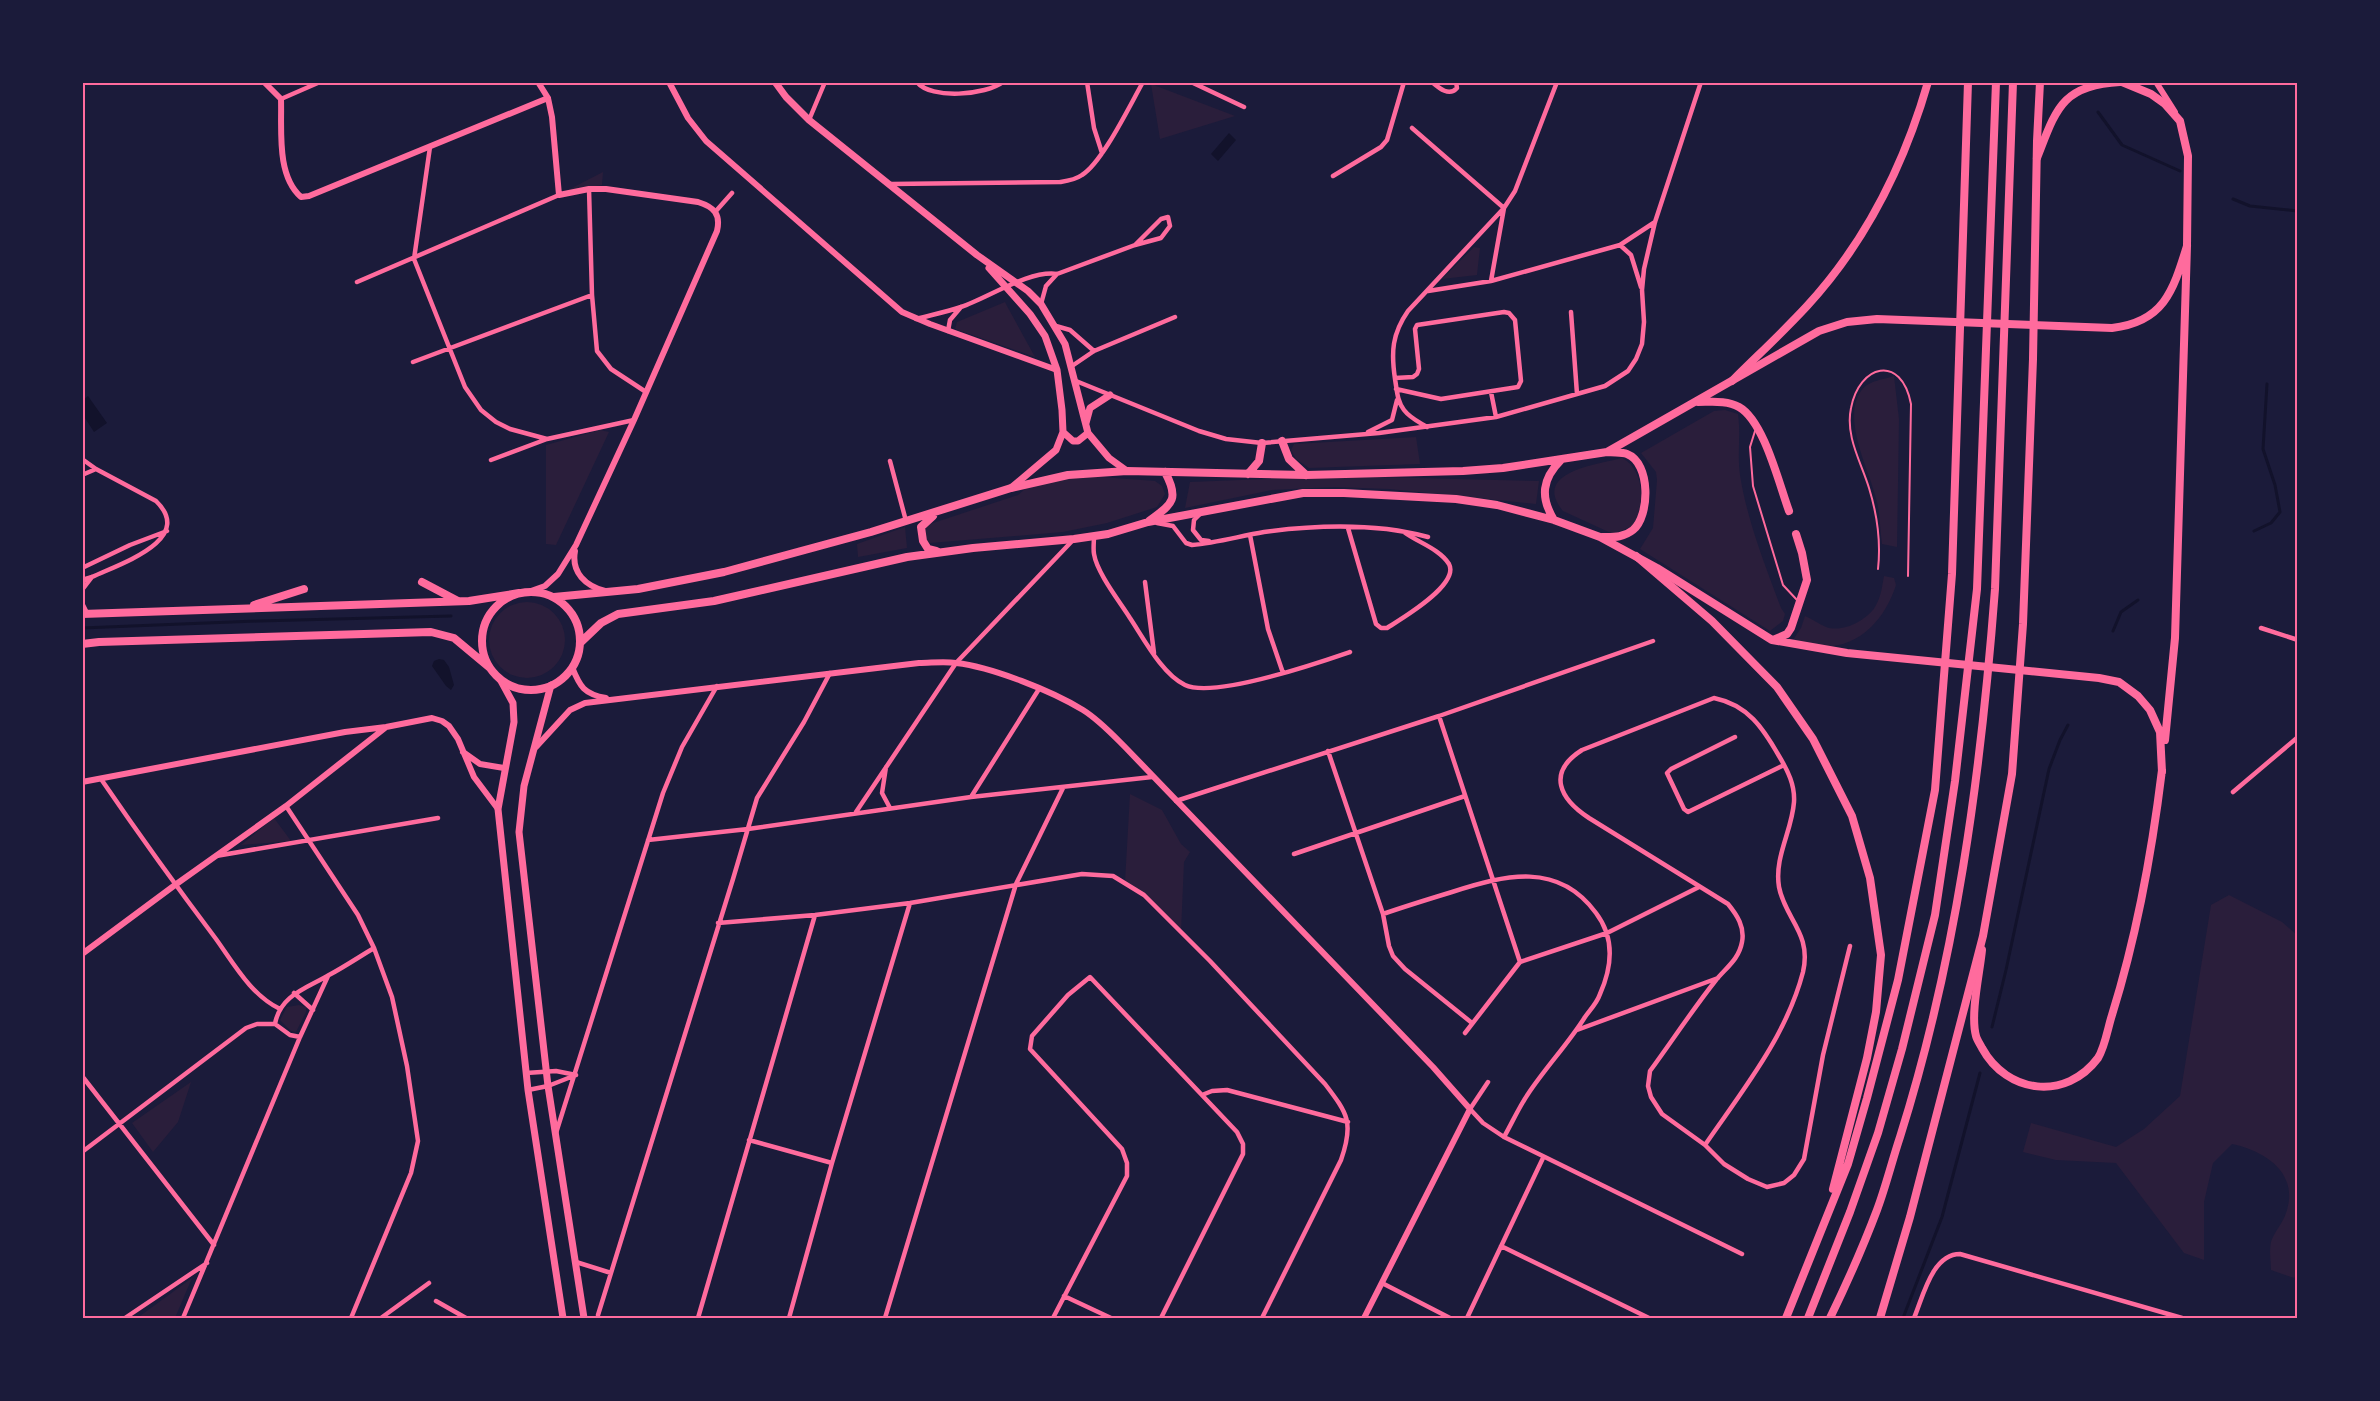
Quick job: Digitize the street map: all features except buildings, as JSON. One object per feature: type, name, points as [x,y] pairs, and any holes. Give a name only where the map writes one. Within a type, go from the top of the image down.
[{"type":"highway","points":[[1808,1318],[1851,1212],[1878,1133],[1902,1049],[1935,915],[1956,781],[1977,589],[1996,82]]},
{"type":"highway","points":[[1830,1318],[1877,1209],[1920,1074],[1939,994],[1975,787],[1989,671],[1995,589],[2013,82]]},
{"type":"main road","points":[[775,82],[786,97],[809,120],[1041,304],[1065,344],[1088,433],[1109,458],[1127,471]]},
{"type":"main road","points":[[1732,381],[1808,305],[1841,265],[1865,230],[1901,162],[1928,82]]},
{"type":"main road","points":[[1786,1318],[1848,1164],[1895,991],[1935,790],[1952,574],[1968,82]]},
{"type":"main road","points":[[2037,159],[2050,124],[2068,98],[2083,88],[2101,83],[2121,82],[2151,94],[2165,104],[2180,121],[2188,156],[2189,183],[2175,638],[2162,772],[2140,905],[2124,978],[2099,1056],[2082,1074],[2057,1086],[2029,1086],[2007,1077],[1988,1059],[1976,1035],[1975,1003],[1983,936],[2012,774],[2019,694],[2033,359],[2037,159],[2040,82]]},
{"type":"main road","points":[[1607,452],[1819,331],[1833,326],[1878,319],[2066,327],[2129,326],[2156,313],[2166,300],[2176,284],[2187,246]]},
{"type":"main road","points":[[977,255],[1030,314],[1045,336],[1057,370],[1063,432],[1056,450],[1011,488]]},
{"type":"main road","points":[[1085,425],[1090,408],[1110,395]]},
{"type":"main road","points":[[1696,402],[1731,403],[1747,413],[1756,427],[1789,511]]},
{"type":"main road","points":[[1063,432],[1073,441],[1078,441],[1088,433]]},
{"type":"main road","points":[[1282,441],[1289,459],[1306,475]]},
{"type":"main road","points":[[1248,474],[1259,461],[1263,443]]},
{"type":"main road","points":[[85,613],[460,602],[531,591],[554,597],[638,589],[724,572],[906,521],[1011,488],[1068,475],[1127,471],[1306,475],[1463,471],[1561,460],[1607,452],[1627,454],[1642,468],[1645,479],[1644,508],[1638,525],[1632,531],[1616,537],[1600,537]]},
{"type":"main road","points":[[1554,520],[1543,493],[1546,479],[1561,460]]},
{"type":"main road","points":[[1148,522],[1167,507],[1173,499],[1174,489],[1165,472]]},
{"type":"main road","points":[[500,679],[512,686],[525,689],[551,686],[572,667],[580,643],[601,623],[618,614],[714,601],[822,575],[940,552],[1094,536],[1148,522],[1303,493],[1456,499],[1554,520],[1600,537],[1636,556],[1772,640],[1837,651],[2119,682],[2138,696],[2150,710],[2160,732],[2162,772]]},
{"type":"main road","points":[[940,552],[928,549],[922,541],[921,527],[942,510]]},
{"type":"main road","points":[[1772,640],[1787,634],[1791,628],[1807,580],[1796,534]]},
{"type":"main road","points":[[1636,556],[1752,659],[1797,714],[1819,750],[1852,816],[1870,878],[1881,955],[1876,1012],[1867,1058],[1824,1227]]},
{"type":"main road","points":[[422,582],[460,602]]},
{"type":"main road","points":[[246,608],[304,590]]},
{"type":"main road","points":[[490,668],[484,656],[483,629],[496,606],[506,598],[519,593]]},
{"type":"main road","points":[[554,597],[564,605],[575,620],[580,643]]},
{"type":"main road","points":[[82,644],[254,636],[431,632],[454,638],[500,679],[513,703],[514,712],[513,733],[504,768],[498,809],[528,1090],[563,1318]]},
{"type":"main road","points":[[551,686],[524,786],[519,832],[548,1086],[584,1318]]},
{"type":"main road","points":[[1880,1318],[1910,1217],[1983,936]]},
{"type":"street","points":[[264,82],[281,99],[286,171],[295,192],[301,197],[309,196],[548,98]]},
{"type":"street","points":[[281,99],[320,82]]},
{"type":"street","points":[[538,82],[548,98],[552,117],[559,195]]},
{"type":"street","points":[[669,82],[688,118],[706,141],[902,312],[1057,370]]},
{"type":"street","points":[[809,120],[825,82]]},
{"type":"street","points":[[917,82],[928,91],[944,93],[981,91],[1003,82]]},
{"type":"street","points":[[1087,82],[1094,128],[1102,153]]},
{"type":"street","points":[[888,184],[1060,182],[1080,177],[1092,167],[1102,153],[1143,82]]},
{"type":"street","points":[[1191,82],[1244,107]]},
{"type":"street","points":[[1333,176],[1381,147],[1387,140],[1404,82]]},
{"type":"street","points":[[1432,82],[1445,91],[1452,92],[1457,88],[1456,82]]},
{"type":"street","points":[[1428,427],[1409,416],[1398,397],[1392,353],[1397,331],[1408,311],[1504,208],[1515,191],[1557,82]]},
{"type":"street","points":[[1076,381],[1199,431],[1226,439],[1263,443],[1428,427],[1496,417],[1605,386],[1628,371],[1636,359],[1643,333],[1642,290],[1655,222],[1701,82]]},
{"type":"street","points":[[2156,82],[2180,121]]},
{"type":"street","points":[[1412,128],[1504,208]]},
{"type":"street","points":[[430,147],[414,258],[465,387],[481,410],[496,422],[510,429],[547,439]]},
{"type":"street","points":[[589,189],[592,295],[597,351],[611,369],[646,392]]},
{"type":"street","points":[[357,282],[559,195],[589,189],[619,190],[698,202],[716,211],[719,222],[717,231],[576,545],[558,574],[545,586],[531,591]]},
{"type":"street","points":[[716,211],[732,193]]},
{"type":"street","points":[[1491,281],[1504,208]]},
{"type":"street","points":[[1041,304],[1046,286],[1057,274],[1135,245],[1161,238],[1170,226],[1168,218],[1161,219],[1135,245]]},
{"type":"street","points":[[1428,291],[1491,281],[1620,245],[1655,222]]},
{"type":"street","points":[[1620,245],[1631,255],[1642,290]]},
{"type":"street","points":[[916,319],[961,307],[1016,283],[1050,273],[1057,274]]},
{"type":"street","points":[[1035,277],[1046,286]]},
{"type":"street","points":[[413,362],[592,295]]},
{"type":"street","points":[[948,331],[950,320],[961,307]]},
{"type":"street","points":[[1395,378],[1413,377],[1418,374],[1417,326],[1504,312],[1509,313],[1515,320],[1520,384],[1515,389],[1441,399],[1396,389]]},
{"type":"street","points":[[1571,312],[1577,394]]},
{"type":"street","points":[[1072,366],[1094,351],[1175,317]]},
{"type":"street","points":[[1056,327],[1070,330],[1094,351]]},
{"type":"street","points":[[1491,392],[1496,417]]},
{"type":"street","points":[[1366,433],[1392,420],[1396,412],[1398,397]]},
{"type":"street","points":[[491,460],[547,439],[634,420]]},
{"type":"street","points":[[82,459],[156,501],[166,515],[166,531],[162,539],[151,548],[82,580]]},
{"type":"street","points":[[890,461],[906,521]]},
{"type":"street","points":[[82,475],[96,469]]},
{"type":"street","points":[[1203,511],[1194,520],[1193,530],[1201,540],[1214,542]]},
{"type":"street","points":[[1148,522],[1173,526],[1186,543],[1192,545],[1285,530],[1348,528],[1401,530],[1428,537]]},
{"type":"street","points":[[1348,528],[1376,624],[1381,628],[1388,628],[1424,604],[1444,585],[1450,572],[1449,565],[1441,556],[1401,530]]},
{"type":"street","points":[[82,568],[166,531]]},
{"type":"street","points":[[1250,535],[1268,629],[1282,673]]},
{"type":"street","points":[[1094,536],[1094,555],[1097,564],[1154,654],[1176,679],[1193,687],[1223,686],[1282,673],[1350,652]]},
{"type":"street","points":[[856,812],[956,663],[1074,539]]},
{"type":"street","points":[[576,545],[574,557],[579,575],[588,585],[609,592]]},
{"type":"street","points":[[82,590],[92,577]]},
{"type":"street","points":[[1145,582],[1154,654]]},
{"type":"street","points":[[82,603],[85,613]]},
{"type":"street","points":[[2261,628],[2298,640]]},
{"type":"street","points":[[1176,801],[1439,716],[1653,641]]},
{"type":"street","points":[[536,747],[570,710],[585,703],[717,686],[919,663],[956,663],[984,669],[1039,689],[1082,709],[1103,725],[1433,1067],[1483,1123],[1543,1158],[1742,1254]]},
{"type":"street","points":[[572,667],[587,693],[613,699]]},
{"type":"street","points":[[598,1315],[753,809],[762,787],[804,722],[830,674]]},
{"type":"street","points":[[556,1133],[673,766],[717,686]]},
{"type":"street","points":[[971,797],[1039,689]]},
{"type":"street","points":[[1704,1145],[1775,1042],[1798,989],[1805,955],[1798,925],[1779,888],[1778,868],[1794,804],[1794,786],[1759,722],[1729,701],[1714,698],[1572,756],[1560,778],[1563,795],[1579,811],[1728,904],[1737,914],[1742,926],[1743,940],[1739,955],[1718,978],[1650,1071],[1648,1086],[1651,1097],[1662,1114],[1704,1145],[1724,1164],[1748,1179],[1767,1187],[1784,1183],[1794,1175],[1804,1159],[1823,1055],[1850,946]]},
{"type":"street","points":[[1439,716],[1521,962]]},
{"type":"street","points":[[82,782],[345,732],[432,718],[450,726],[474,777],[498,809]]},
{"type":"street","points":[[82,954],[286,806],[386,727]]},
{"type":"street","points":[[1736,737],[1667,773],[1684,809],[1688,812],[1784,765]]},
{"type":"street","points":[[2233,792],[2298,737]]},
{"type":"street","points":[[1328,751],[1383,914],[1389,946],[1399,963],[1472,1023]]},
{"type":"street","points":[[463,752],[480,764],[504,768]]},
{"type":"street","points":[[887,764],[882,793],[890,808]]},
{"type":"street","points":[[648,840],[748,829],[971,797],[1152,777]]},
{"type":"street","points":[[100,779],[175,885],[260,996],[280,1009]]},
{"type":"street","points":[[885,1318],[1016,884],[1063,788]]},
{"type":"street","points":[[1294,854],[1465,796]]},
{"type":"street","points":[[286,806],[358,915],[374,948],[392,997],[407,1065],[418,1140],[411,1173],[351,1318]]},
{"type":"street","points":[[216,856],[438,818]]},
{"type":"street","points":[[718,922],[814,915],[910,903],[1082,874],[1113,876],[1142,893],[1210,961],[1325,1084],[1340,1104],[1348,1122],[1348,1140],[1341,1160],[1262,1318]]},
{"type":"street","points":[[1383,914],[1493,879],[1512,876],[1550,878],[1572,889],[1585,899],[1598,915],[1607,933],[1611,952],[1608,973],[1599,997],[1577,1030],[1527,1095],[1504,1137]]},
{"type":"street","points":[[1465,1033],[1521,962],[1607,933],[1699,886]]},
{"type":"street","points":[[789,1318],[832,1163],[910,903]]},
{"type":"street","points":[[698,1318],[814,915]]},
{"type":"street","points":[[274,1024],[280,1009],[294,993],[328,976],[374,948]]},
{"type":"street","points":[[183,1318],[300,1036],[328,976]]},
{"type":"street","points":[[1053,1318],[1127,1176],[1127,1163],[1122,1149],[1030,1049],[1032,1036],[1068,995],[1090,977],[1237,1132],[1243,1144],[1243,1154],[1161,1318]]},
{"type":"street","points":[[1577,1030],[1718,978]]},
{"type":"street","points":[[294,993],[313,1010]]},
{"type":"street","points":[[82,1152],[246,1028],[257,1024],[274,1024],[290,1035],[300,1036]]},
{"type":"street","points":[[526,1073],[547,1071],[569,1072],[576,1075]]},
{"type":"street","points":[[528,1090],[548,1086],[576,1075]]},
{"type":"street","points":[[82,1076],[214,1245]]},
{"type":"street","points":[[1364,1318],[1470,1109],[1488,1082]]},
{"type":"street","points":[[1202,1095],[1227,1089],[1348,1122]]},
{"type":"street","points":[[749,1140],[832,1163]]},
{"type":"street","points":[[1467,1318],[1543,1158]]},
{"type":"street","points":[[1502,1246],[1649,1318]]},
{"type":"street","points":[[1914,1318],[1936,1268],[1943,1259],[1953,1254],[1960,1254],[2182,1318]]},
{"type":"street","points":[[576,1262],[611,1273]]},
{"type":"street","points":[[128,1318],[207,1263]]},
{"type":"street","points":[[381,1318],[429,1283]]},
{"type":"street","points":[[1382,1283],[1450,1318]]},
{"type":"street","points":[[1065,1296],[1111,1318]]},
{"type":"street","points":[[436,1301],[466,1318]]},
{"type":"lane","points":[[1878,569],[1880,548],[1870,490],[1851,437],[1849,420],[1851,406],[1861,382],[1876,372],[1886,371],[1901,377],[1908,388],[1911,404],[1908,576]]},
{"type":"lane","points":[[1756,427],[1750,447],[1753,486],[1783,585],[1799,601]]},
{"type":"shaded area","points":[[1151,84],[1235,116],[1160,139]]},
{"type":"shaded area","points":[[1229,133],[1236,140],[1218,161],[1211,154]]},
{"type":"shaded area","points":[[603,172],[602,185],[566,191]]},
{"type":"shaded area","points":[[1474,247],[1480,248],[1477,275],[1442,279]]},
{"type":"shaded area","points":[[1005,302],[1035,357],[955,329],[957,322]]},
{"type":"shaded area","points":[[1894,376],[1899,419],[1897,547],[1882,544],[1877,502],[1859,446],[1854,416],[1856,403],[1864,387],[1872,382]]},
{"type":"shaded area","points":[[88,396],[107,423],[94,432],[83,415],[83,400]]},
{"type":"shaded area","points":[[1725,410],[1738,414],[1739,467],[1743,492],[1757,542],[1785,614],[1783,621],[1770,631],[1640,549],[1653,528],[1657,480],[1656,472],[1641,453],[1714,411]]},
{"type":"shaded area","points":[[600,430],[609,432],[556,545],[546,544],[546,445]]},
{"type":"shaded area","points":[[1416,437],[1420,464],[1309,468],[1296,459],[1291,450],[1294,444]]},
{"type":"shaded area","points":[[1622,458],[1630,463],[1635,471],[1641,490],[1639,510],[1631,527],[1613,534],[1563,511],[1555,498],[1555,487],[1561,479],[1583,468]]},
{"type":"shaded area","points":[[1074,475],[1155,481],[1162,486],[1165,494],[1157,507],[1107,523],[1063,532],[930,543],[926,541],[924,526],[1018,495],[1031,484]]},
{"type":"shaded area","points":[[1338,476],[1539,481],[1536,504],[1389,489],[1333,487],[1272,490],[1185,508],[1190,482]]},
{"type":"shaded area","points":[[905,527],[907,548],[858,557],[857,544]]},
{"type":"shaded area","points":[[1884,576],[1894,578],[1896,585],[1891,598],[1877,621],[1856,638],[1844,644],[1831,646],[1816,646],[1793,640],[1805,616],[1832,628],[1846,627],[1866,617],[1877,603]]},
{"type":"shaded area","points":[[527,602],[541,605],[554,613],[562,626],[565,640],[562,654],[554,667],[541,675],[527,678],[513,675],[500,667],[492,654],[489,640],[492,626],[500,613],[513,605]]},
{"type":"shaded area","points":[[444,660],[449,667],[454,685],[451,690],[432,666],[434,661]]},
{"type":"shaded area","points":[[1130,794],[1162,810],[1181,844],[1190,852],[1184,862],[1181,932],[1144,895],[1125,882]]},
{"type":"shaded area","points":[[274,818],[291,841],[241,845]]},
{"type":"shaded area","points":[[2229,895],[2282,922],[2297,935],[2298,1272],[2294,1278],[2271,1270],[2271,1242],[2286,1213],[2289,1199],[2288,1186],[2277,1166],[2256,1152],[2232,1144],[2213,1163],[2204,1202],[2204,1260],[2184,1253],[2116,1163],[2056,1160],[2023,1152],[2031,1123],[2116,1147],[2144,1129],[2180,1096],[2211,905]]},
{"type":"shaded area","points":[[299,1005],[306,1007],[306,1012],[296,1032],[291,1031],[280,1020],[287,1007]]},
{"type":"shaded area","points":[[191,1082],[178,1122],[153,1152],[132,1123]]},
{"type":"shaded area","points":[[192,1278],[175,1318],[140,1316]]},
{"type":"waterway","points":[[2098,112],[2122,145],[2180,171]]},
{"type":"waterway","points":[[2233,199],[2250,206],[2298,211]]},
{"type":"waterway","points":[[2254,531],[2271,523],[2280,512],[2275,485],[2263,449],[2267,384]]},
{"type":"waterway","points":[[2113,631],[2121,612],[2138,600]]},
{"type":"waterway","points":[[82,628],[451,616]]},
{"type":"waterway","points":[[1992,1027],[2049,769],[2068,725]]},
{"type":"waterway","points":[[1903,1318],[1942,1217],[1980,1073]]}]
